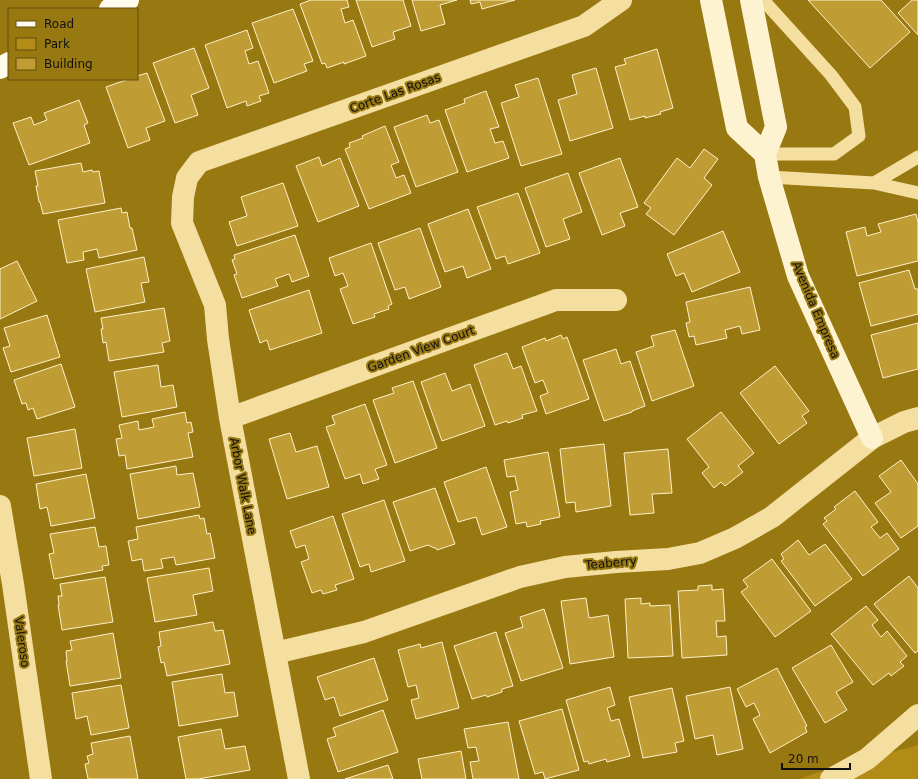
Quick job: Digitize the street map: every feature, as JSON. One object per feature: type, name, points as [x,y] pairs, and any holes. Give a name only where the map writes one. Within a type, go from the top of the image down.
[{"type":"main road","points":[[112,8],[128,0]]},
{"type":"street","name":"Corte Las Rosas","points":[[183,197],[188,178],[199,162],[584,26],[621,0]]},
{"type":"street","points":[[711,0],[737,128],[765,154],[776,127],[751,0]]},
{"type":"street","name":"Avenida Empresa","points":[[765,154],[769,177],[798,276],[872,438]]},
{"type":"street","name":"Arbor Walk Lane","points":[[183,197],[182,223],[215,305],[218,339],[230,418],[298,779]]},
{"type":"street","name":"Garden View Court","points":[[230,418],[556,300],[616,300]]},
{"type":"street","name":"Teaberry","points":[[275,653],[364,632],[520,577],[565,567],[668,559],[700,553],[735,538],[772,517],[872,438],[904,422],[918,418]]},
{"type":"street","name":"Valeroso","points":[[0,506],[7,586],[41,779]]},
{"type":"street","points":[[832,779],[867,759],[918,715]]},
{"type":"lane","points":[[763,0],[831,75],[855,107],[859,136],[834,154],[765,154]]},
{"type":"lane","points":[[874,183],[918,157]]},
{"type":"lane","points":[[769,177],[874,183],[918,193]]},
{"type":"green space","points":[[918,745],[918,779],[800,779],[816,773]]},
{"type":"building","points":[[311,0],[347,0],[349,7],[341,9],[345,23],[353,20],[366,56],[327,68],[325,63],[322,64],[300,4]]},
{"type":"building","points":[[356,0],[403,0],[411,26],[393,32],[395,39],[372,47]]},
{"type":"building","points":[[412,0],[457,0],[440,5],[445,24],[421,31]]},
{"type":"building","points":[[470,0],[515,0],[482,9],[480,2],[471,4]]},
{"type":"building","points":[[808,0],[881,0],[910,32],[870,68]]},
{"type":"building","points":[[912,0],[918,0],[918,35],[898,13]]},
{"type":"building","points":[[293,9],[313,61],[304,64],[307,71],[274,83],[252,23]]},
{"type":"building","points":[[247,30],[253,48],[245,51],[249,64],[258,61],[269,93],[259,96],[261,101],[247,106],[246,101],[227,108],[205,45]]},
{"type":"building","points":[[194,48],[209,88],[191,95],[198,115],[175,123],[153,63]]},
{"type":"building","points":[[657,49],[673,108],[660,112],[661,114],[630,120],[615,67],[626,64],[624,59]]},
{"type":"building","points":[[596,68],[613,128],[570,141],[558,100],[577,94],[572,75]]},
{"type":"building","points":[[147,73],[165,121],[146,128],[150,140],[128,148],[106,87],[126,80],[138,80],[138,76]]},
{"type":"building","points":[[538,78],[562,154],[521,166],[501,103],[519,97],[515,85]]},
{"type":"building","points":[[486,91],[499,127],[490,129],[495,143],[503,141],[509,158],[467,172],[445,110],[465,103],[464,99]]},
{"type":"building","points":[[79,100],[88,123],[84,125],[90,143],[29,165],[13,123],[31,117],[34,125],[47,120],[44,113]]},
{"type":"building","points":[[427,115],[430,123],[439,120],[458,172],[416,187],[394,127]]},
{"type":"building","points":[[385,126],[399,162],[391,165],[396,178],[404,175],[411,193],[369,209],[345,149],[350,147],[349,143],[363,138],[362,136]]},
{"type":"building","points":[[704,149],[718,159],[704,178],[712,185],[674,235],[646,214],[651,208],[644,203],[677,158],[690,168]]},
{"type":"building","points":[[319,157],[322,166],[340,158],[359,206],[318,222],[296,166]]},
{"type":"building","points":[[620,158],[638,207],[620,213],[625,226],[602,235],[579,173]]},
{"type":"building","points":[[81,163],[83,172],[92,170],[93,172],[99,171],[105,203],[43,214],[36,186],[38,186],[35,171]]},
{"type":"building","points":[[568,173],[582,212],[563,219],[570,239],[546,247],[525,188]]},
{"type":"building","points":[[283,183],[298,226],[237,246],[229,222],[247,216],[241,197]]},
{"type":"building","points":[[518,193],[540,253],[508,264],[505,256],[496,259],[477,207]]},
{"type":"building","points":[[121,208],[122,213],[127,212],[137,250],[99,258],[97,249],[83,252],[84,260],[67,263],[58,220]]},
{"type":"building","points":[[468,209],[491,269],[467,278],[463,266],[445,272],[428,224]]},
{"type":"building","points":[[916,214],[918,222],[918,261],[857,276],[846,232],[865,227],[867,236],[881,232],[878,224]]},
{"type":"building","points":[[420,228],[441,287],[409,299],[405,287],[395,290],[378,243]]},
{"type":"building","points":[[723,231],[740,272],[692,292],[684,273],[676,276],[667,254]]},
{"type":"building","points":[[295,235],[309,276],[292,282],[289,274],[275,279],[278,286],[242,298],[234,275],[237,274],[232,260],[235,259],[234,255]]},
{"type":"building","points":[[371,243],[392,304],[388,306],[389,309],[374,314],[375,317],[353,324],[340,289],[348,286],[343,273],[335,276],[329,258]]},
{"type":"building","points":[[144,257],[149,282],[141,283],[145,302],[95,312],[86,269]]},
{"type":"building","points":[[17,261],[37,301],[0,319],[0,269]]},
{"type":"building","points":[[909,270],[915,289],[918,289],[918,314],[871,326],[859,283]]},
{"type":"building","points":[[750,287],[760,330],[742,334],[740,326],[725,330],[727,338],[696,345],[694,336],[689,337],[686,323],[690,322],[686,302]]},
{"type":"building","points":[[309,290],[322,333],[270,350],[267,340],[260,343],[249,310]]},
{"type":"building","points":[[164,308],[170,341],[162,343],[164,352],[109,361],[106,342],[103,343],[101,318]]},
{"type":"building","points":[[47,315],[60,357],[11,372],[3,348],[10,346],[4,328]]},
{"type":"building","points":[[918,323],[918,369],[883,378],[871,335]]},
{"type":"building","points":[[675,330],[694,386],[652,401],[636,352],[654,346],[651,336]]},
{"type":"building","points":[[561,335],[563,339],[567,337],[589,399],[546,414],[540,396],[548,393],[543,380],[535,383],[522,347],[545,338],[546,341]]},
{"type":"building","points":[[616,349],[621,364],[630,361],[645,406],[604,421],[583,360]]},
{"type":"building","points":[[507,353],[513,369],[521,366],[537,411],[522,415],[523,418],[508,423],[507,421],[495,425],[474,365]]},
{"type":"building","points":[[61,364],[75,407],[37,419],[33,408],[28,410],[26,403],[22,404],[14,380]]},
{"type":"building","points":[[158,365],[161,387],[173,385],[177,407],[122,417],[114,372]]},
{"type":"building","points":[[775,366],[809,411],[802,416],[807,423],[779,444],[740,393]]},
{"type":"building","points":[[445,373],[452,391],[470,384],[485,426],[442,441],[421,382]]},
{"type":"building","points":[[413,381],[437,448],[395,463],[373,400],[394,393],[392,388]]},
{"type":"building","points":[[365,404],[387,465],[375,469],[379,479],[363,484],[360,474],[345,479],[326,427],[335,424],[332,416]]},
{"type":"building","points":[[185,412],[187,423],[191,422],[193,432],[188,433],[193,457],[127,469],[125,455],[119,456],[116,439],[122,438],[119,425],[138,421],[139,430],[154,427],[152,419]]},
{"type":"building","points":[[721,412],[754,453],[738,466],[743,472],[725,486],[721,482],[714,488],[702,473],[709,467],[687,439]]},
{"type":"building","points":[[75,429],[82,468],[34,476],[27,438]]},
{"type":"building","points":[[290,433],[296,452],[317,446],[329,487],[287,499],[269,439]]},
{"type":"building","points":[[604,444],[611,506],[576,512],[575,502],[566,503],[560,449]]},
{"type":"building","points":[[668,449],[672,493],[652,494],[654,513],[630,515],[624,453]]},
{"type":"building","points":[[548,452],[560,517],[540,521],[541,524],[527,527],[526,522],[516,524],[510,492],[518,490],[515,476],[507,477],[504,460]]},
{"type":"building","points":[[901,460],[918,484],[918,526],[901,538],[875,503],[891,492],[879,476]]},
{"type":"building","points":[[176,466],[177,475],[193,473],[200,507],[138,519],[130,474]]},
{"type":"building","points":[[486,467],[507,527],[482,535],[476,517],[458,522],[444,482]]},
{"type":"building","points":[[86,474],[95,518],[51,526],[47,507],[40,509],[36,484]]},
{"type":"building","points":[[435,488],[455,544],[437,550],[436,548],[428,545],[410,551],[393,502]]},
{"type":"building","points":[[855,491],[878,522],[871,527],[880,538],[887,533],[899,549],[863,576],[823,524],[827,521],[824,518],[836,509],[834,507]]},
{"type":"building","points":[[384,500],[405,561],[371,572],[369,564],[360,567],[342,514]]},
{"type":"building","points":[[199,515],[200,519],[204,518],[207,534],[210,533],[215,558],[176,565],[174,557],[161,559],[163,568],[144,571],[142,559],[132,561],[128,541],[138,539],[136,527]]},
{"type":"building","points":[[333,516],[354,579],[335,585],[337,590],[323,594],[321,590],[312,593],[301,562],[309,559],[305,545],[296,548],[290,531]]},
{"type":"building","points":[[95,527],[99,547],[106,546],[109,565],[102,566],[103,570],[54,579],[49,554],[54,553],[50,534]]},
{"type":"building","points":[[798,540],[809,555],[825,544],[852,579],[815,606],[781,561],[784,559],[781,554]]},
{"type":"building","points":[[772,559],[811,611],[775,637],[741,592],[748,587],[743,580]]},
{"type":"building","points":[[209,568],[213,591],[193,595],[197,615],[155,622],[147,578]]},
{"type":"building","points":[[909,576],[918,588],[918,651],[915,653],[874,604]]},
{"type":"building","points":[[105,577],[113,622],[62,630],[58,605],[58,596],[62,596],[60,584]]},
{"type":"building","points":[[712,585],[712,590],[723,589],[725,621],[716,621],[717,637],[726,636],[727,655],[682,658],[678,591],[698,590],[698,586]]},
{"type":"building","points":[[586,598],[589,618],[608,615],[614,657],[570,664],[561,601]]},
{"type":"building","points":[[641,598],[641,604],[650,603],[650,606],[670,605],[673,656],[628,658],[625,599]]},
{"type":"building","points":[[866,606],[878,620],[872,625],[881,637],[887,631],[907,656],[900,662],[904,666],[891,676],[889,673],[873,685],[831,634]]},
{"type":"building","points":[[544,609],[563,668],[521,681],[505,633],[523,627],[520,617]]},
{"type":"building","points":[[213,622],[215,631],[223,630],[230,664],[167,676],[164,662],[161,663],[158,647],[161,646],[159,632]]},
{"type":"building","points":[[496,632],[513,686],[502,689],[502,692],[487,697],[486,695],[472,699],[454,646]]},
{"type":"building","points":[[113,633],[121,678],[70,686],[66,651],[72,650],[70,641]]},
{"type":"building","points":[[442,642],[459,708],[416,719],[411,700],[419,698],[416,685],[408,687],[398,650],[420,644],[421,648]]},
{"type":"building","points":[[831,645],[853,682],[836,692],[847,710],[825,723],[792,668]]},
{"type":"building","points":[[374,658],[388,700],[340,716],[334,697],[325,700],[317,677]]},
{"type":"building","points":[[777,668],[807,726],[805,727],[807,732],[770,753],[753,719],[760,715],[754,703],[746,707],[737,689]]},
{"type":"building","points":[[222,674],[225,693],[234,692],[238,716],[179,726],[172,682]]},
{"type":"building","points":[[121,685],[129,728],[91,735],[87,716],[76,719],[72,693]]},
{"type":"building","points":[[610,687],[615,705],[607,708],[611,721],[619,719],[630,756],[607,762],[606,759],[589,764],[588,761],[584,762],[566,700]]},
{"type":"building","points":[[730,687],[743,749],[717,755],[713,735],[695,739],[686,696]]},
{"type":"building","points":[[672,688],[684,741],[675,743],[677,752],[643,758],[629,697]]},
{"type":"building","points":[[562,709],[579,770],[545,779],[543,772],[535,774],[519,721]]},
{"type":"building","points":[[383,710],[398,752],[338,772],[327,739],[336,736],[333,728]]},
{"type":"building","points":[[508,722],[519,779],[473,779],[470,762],[479,761],[476,747],[468,748],[464,729]]},
{"type":"building","points":[[221,729],[225,749],[245,746],[250,770],[198,779],[186,779],[178,737]]},
{"type":"building","points":[[130,736],[138,779],[88,779],[85,764],[89,763],[87,756],[93,754],[91,743]]},
{"type":"building","points":[[461,751],[466,779],[422,779],[418,759]]},
{"type":"building","points":[[388,765],[393,779],[345,779]]}]
